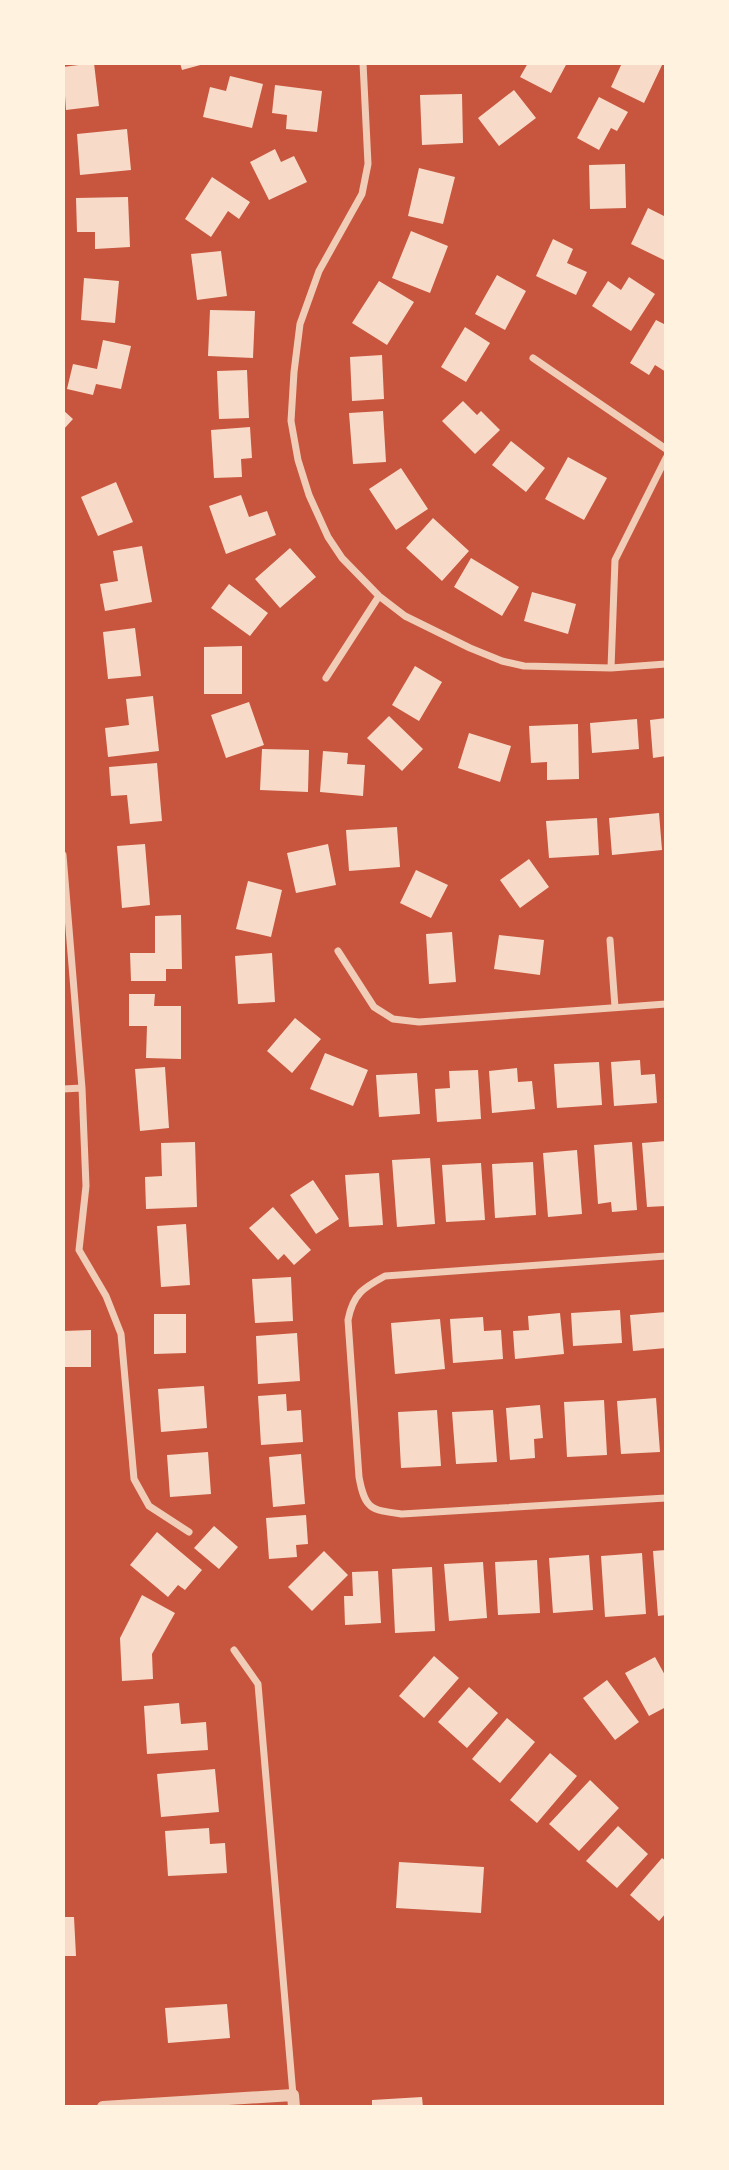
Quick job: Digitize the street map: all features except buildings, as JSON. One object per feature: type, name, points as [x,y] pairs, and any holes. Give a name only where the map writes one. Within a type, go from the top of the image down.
[{"type":"street","points":[[363,63],[368,164],[362,194],[319,271],[300,324],[293,372],[291,421],[298,460],[309,495],[328,537],[342,558],[379,596],[405,616],[502,661],[524,666],[611,668],[666,664]]},
{"type":"street","points":[[533,358],[666,449]]},
{"type":"street","points":[[611,668],[615,560],[666,458]]},
{"type":"street","points":[[326,678],[379,596]]},
{"type":"street","points":[[63,855],[82,1088],[86,1185],[79,1250],[106,1296],[121,1334],[134,1479],[149,1506],[189,1532]]},
{"type":"street","points":[[610,940],[615,1007]]},
{"type":"street","points":[[338,951],[374,1006],[393,1019],[419,1022],[666,1004]]},
{"type":"street","points":[[63,1089],[82,1088]]},
{"type":"street","points":[[666,1256],[385,1276],[362,1288],[351,1307],[348,1320],[359,1477],[362,1497],[376,1511],[402,1514],[666,1498]]},
{"type":"street","points":[[103,2107],[294,2101],[258,1684],[234,1650]]}]
